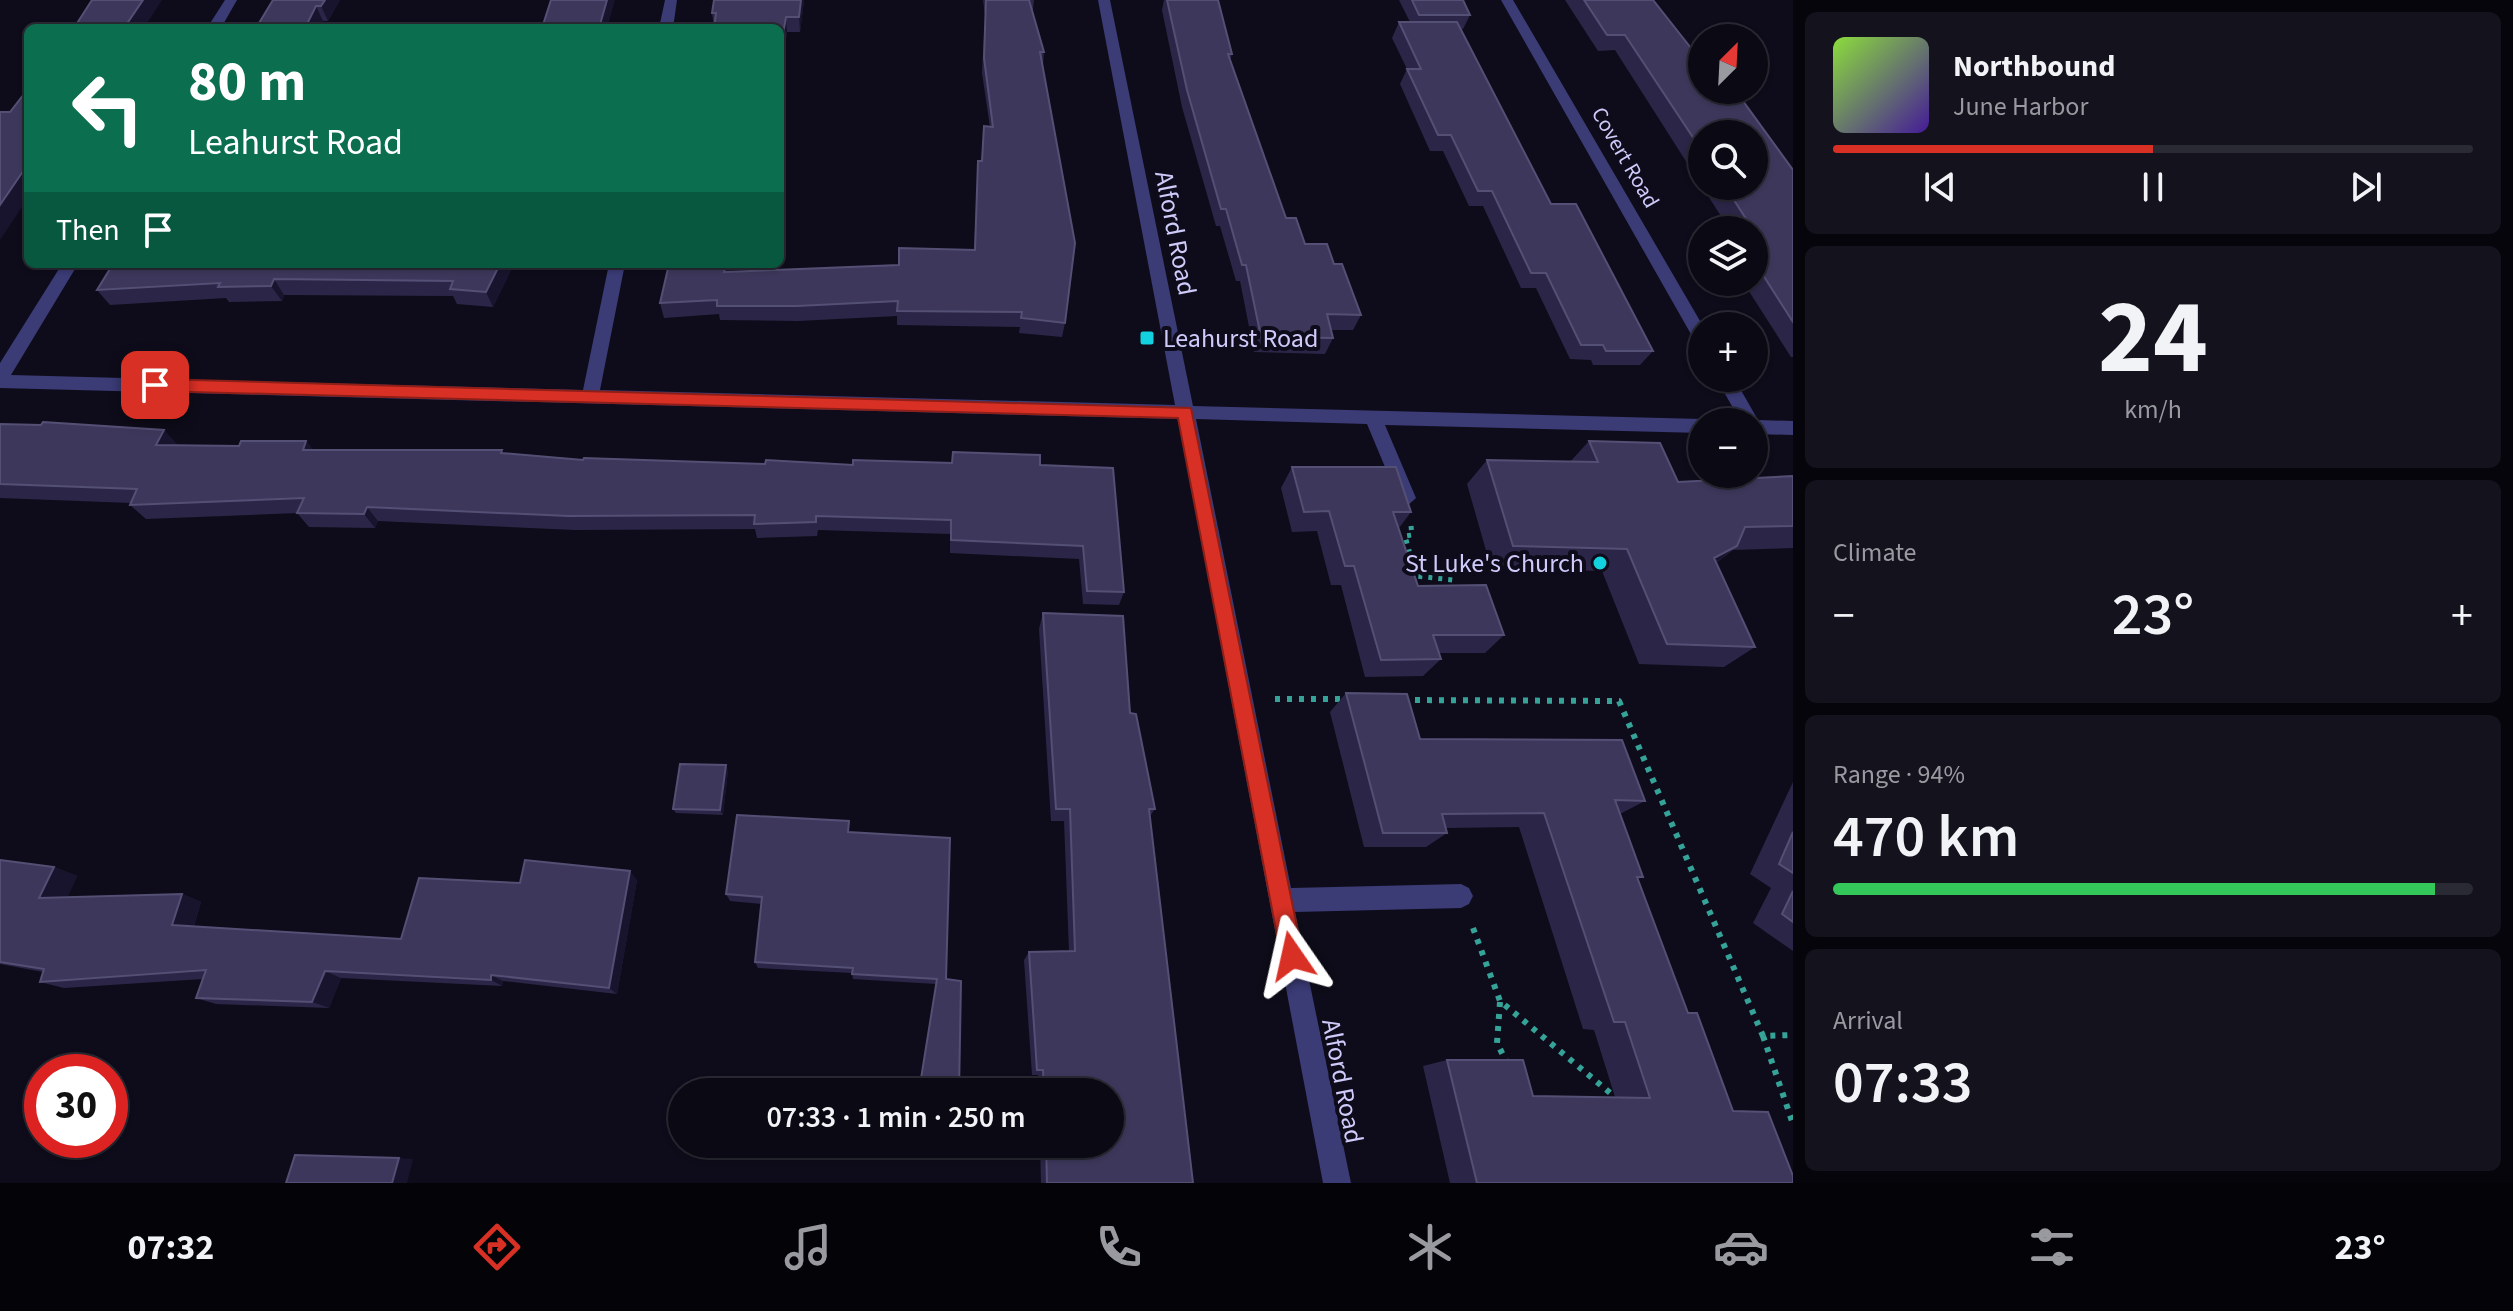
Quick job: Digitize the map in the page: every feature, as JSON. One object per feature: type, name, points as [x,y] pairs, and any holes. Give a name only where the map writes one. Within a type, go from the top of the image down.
[{"type":"street","points":[[216,24],[231,0]]},
{"type":"street","points":[[667,24],[671,0]]},
{"type":"street","name":"Alford Road","points":[[1104,0],[1337,1183]]},
{"type":"street","name":"Covert Road","points":[[1507,0],[1688,315]]},
{"type":"street","points":[[68,268],[0,379],[1688,426]]},
{"type":"street","points":[[590,397],[616,268]]},
{"type":"street","points":[[1373,417],[1407,498]]},
{"type":"street","points":[[1768,427],[1793,428]]},
{"type":"street","points":[[1281,900],[1461,896]]},
{"type":"path","points":[[1396,532],[1412,535],[1407,498]]},
{"type":"path","points":[[1405,536],[1422,590]]},
{"type":"path","points":[[1416,576],[1453,580]]},
{"type":"path","points":[[1241,698],[1351,699]]},
{"type":"path","points":[[1399,700],[1619,701],[1763,1036],[1793,1124]]},
{"type":"path","points":[[1461,896],[1500,1001],[1497,1043],[1511,1072]]},
{"type":"path","points":[[1500,1001],[1615,1097]]},
{"type":"path","points":[[1763,1036],[1793,1035]]},
{"type":"building","points":[[92,0],[143,0],[127,24],[77,24]]},
{"type":"building","points":[[273,0],[325,0],[321,6],[316,6],[307,24],[258,24]]},
{"type":"building","points":[[551,0],[607,0],[600,24],[543,24]]},
{"type":"building","points":[[714,0],[801,0],[799,17],[786,17],[784,28],[784,24],[715,24],[716,13],[712,13]]},
{"type":"building","points":[[986,0],[1029,0],[1044,52],[1040,52],[1075,243],[1065,323],[1021,318],[1022,312],[897,311],[898,301],[797,306],[717,306],[717,300],[660,303],[668,268],[725,268],[724,272],[899,265],[899,248],[975,250],[978,161],[982,161],[984,126],[993,127],[984,58]]},
{"type":"building","points":[[1167,0],[1218,0],[1232,54],[1228,54],[1286,218],[1296,218],[1305,244],[1327,244],[1334,264],[1342,264],[1361,315],[1327,314],[1333,338],[1261,337],[1246,265],[1242,265],[1226,209],[1221,209],[1187,90]]},
{"type":"building","points":[[1412,0],[1463,0],[1470,15],[1419,15]]},
{"type":"building","points":[[1584,0],[1653,0],[1688,44],[1688,104],[1745,104],[1757,120],[1688,120],[1688,130],[1625,35],[1607,35]]},
{"type":"building","points":[[1399,22],[1457,22],[1551,204],[1576,204],[1653,351],[1606,351],[1603,345],[1581,345],[1546,273],[1531,273],[1492,191],[1478,191],[1451,135],[1438,135],[1407,69],[1421,69]]},
{"type":"building","points":[[24,94],[24,170],[0,205],[0,112],[10,112]]},
{"type":"building","points":[[1768,136],[1793,170],[1793,322],[1768,283],[1768,216],[1744,216],[1734,200],[1768,200]]},
{"type":"building","points":[[111,268],[498,268],[486,292],[450,289],[453,281],[274,279],[271,286],[218,287],[220,283],[97,290]]},
{"type":"building","points":[[43,422],[164,430],[156,445],[239,446],[241,441],[306,441],[303,450],[502,450],[501,453],[583,460],[765,464],[766,460],[853,465],[853,460],[952,463],[953,452],[1040,455],[1040,465],[1113,468],[1124,592],[1087,591],[1083,546],[951,540],[951,520],[816,516],[816,522],[754,524],[755,515],[568,516],[367,507],[364,514],[297,513],[304,498],[130,505],[137,489],[0,484],[0,424],[41,425]]},
{"type":"building","points":[[1589,441],[1660,443],[1678,482],[1688,481],[1688,488],[1768,488],[1768,477],[1793,476],[1793,526],[1745,527],[1737,546],[1714,558],[1755,647],[1667,644],[1627,549],[1513,546],[1487,460],[1598,462]]},
{"type":"building","points":[[1292,467],[1396,467],[1411,512],[1393,512],[1418,586],[1486,585],[1504,635],[1433,635],[1441,659],[1381,660],[1354,566],[1345,566],[1329,511],[1304,512]]},
{"type":"building","points":[[1043,613],[1123,616],[1130,713],[1136,714],[1155,809],[1149,809],[1193,1183],[1047,1183],[1046,1158],[1124,1158],[1124,1078],[1043,1078],[1043,1070],[1037,1070],[1029,952],[1075,951],[1070,809],[1056,809]]},
{"type":"building","points":[[1346,693],[1407,694],[1420,739],[1622,740],[1645,801],[1615,800],[1643,877],[1637,877],[1688,1013],[1697,1013],[1733,1111],[1768,1112],[1793,1183],[1477,1183],[1447,1060],[1523,1060],[1533,1096],[1650,1098],[1625,1022],[1614,1022],[1544,813],[1442,814],[1447,833],[1383,833]]},
{"type":"building","points":[[680,764],[726,765],[720,810],[673,809]]},
{"type":"building","points":[[737,815],[849,821],[848,832],[950,838],[946,979],[961,981],[959,1078],[921,1078],[937,979],[852,974],[853,968],[755,962],[762,897],[726,894]]},
{"type":"building","points":[[1793,832],[1793,873],[1779,864]]},
{"type":"building","points":[[0,860],[54,867],[39,898],[182,894],[172,925],[401,939],[419,878],[520,883],[525,860],[630,871],[609,988],[491,975],[491,980],[325,971],[312,1002],[196,998],[206,970],[40,982],[44,969],[0,962]]},
{"type":"building","points":[[1793,891],[1793,922],[1782,914]]},
{"type":"building","points":[[295,1155],[399,1158],[392,1183],[286,1183]]},
{"type":"place","name":"Leahurst Road","points":[[1147,338]]},
{"type":"place","name":"St Luke's Church","points":[[1600,563]]},
{"type":"route","points":[[155,385],[1185,412],[1292,956]]}]
